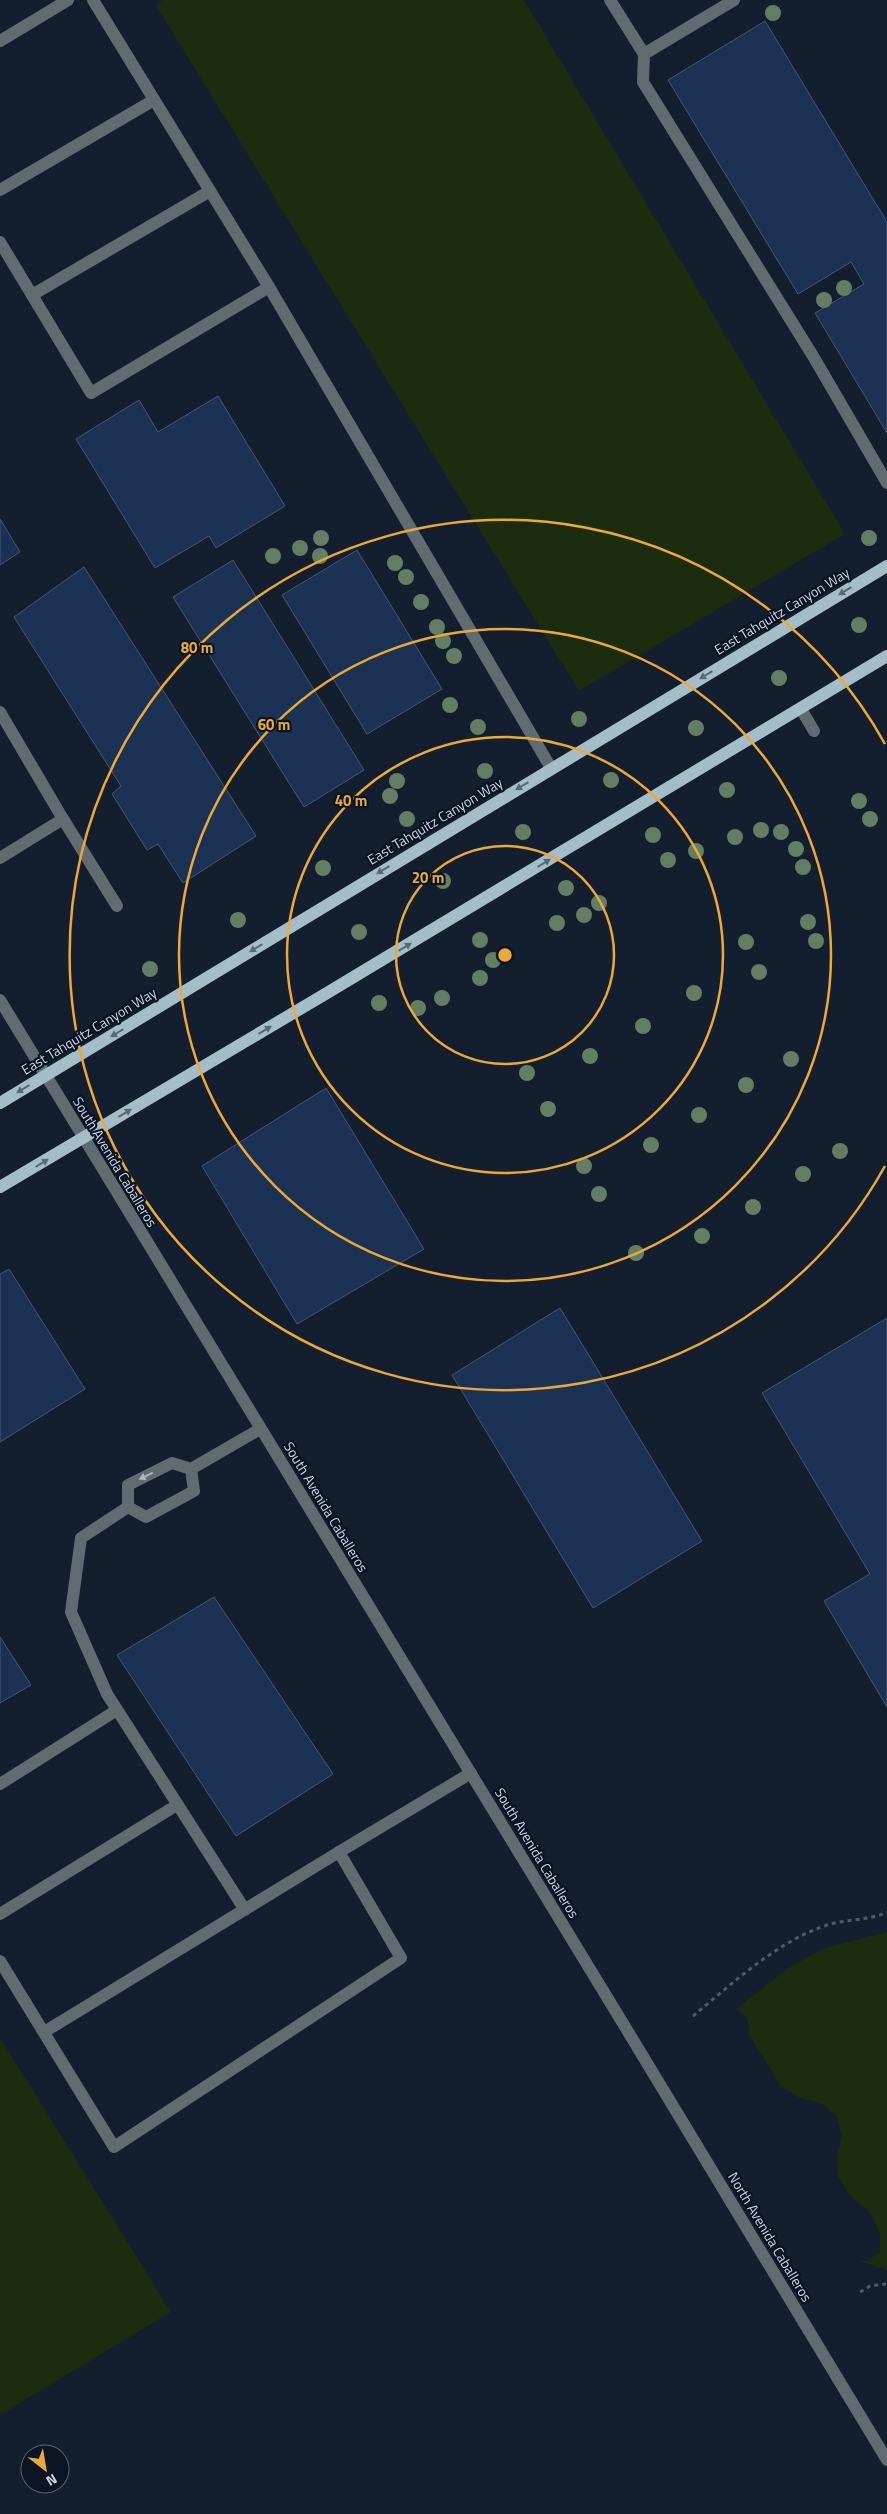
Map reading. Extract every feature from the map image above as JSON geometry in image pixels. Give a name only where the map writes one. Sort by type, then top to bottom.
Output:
[{"type":"main road","name":"East Tahquitz Canyon Way","points":[[0,1103],[887,566]]},
{"type":"main road","points":[[0,1187],[887,656]]},
{"type":"street","points":[[0,41],[68,0]]},
{"type":"street","points":[[93,0],[269,287],[552,768]]},
{"type":"street","points":[[610,0],[644,54],[643,82],[813,356],[887,483]]},
{"type":"street","points":[[644,54],[734,0]]},
{"type":"street","points":[[0,190],[154,100]]},
{"type":"street","points":[[32,295],[210,191]]},
{"type":"street","points":[[0,242],[91,394],[269,287]]},
{"type":"street","points":[[801,709],[814,731]]},
{"type":"street","points":[[0,712],[117,906]]},
{"type":"street","points":[[0,858],[63,819]]},
{"type":"street","name":"South Avenida Caballeros","points":[[0,1000],[627,2030]]},
{"type":"street","points":[[128,1508],[128,1485],[172,1463],[191,1469],[260,1429]]},
{"type":"street","points":[[128,1508],[146,1517],[194,1491],[191,1469]]},
{"type":"street","points":[[128,1508],[81,1538],[71,1612],[107,1694],[245,1910]]},
{"type":"street","points":[[0,1784],[117,1710]]},
{"type":"street","points":[[44,2032],[471,1773]]},
{"type":"street","points":[[0,1914],[177,1804]]},
{"type":"street","points":[[0,1961],[114,2147],[401,1958],[339,1852]]},
{"type":"street","name":"North Avenida Caballeros","points":[[627,2030],[887,2460]]},
{"type":"path","points":[[693,2016],[769,1955],[808,1933],[828,1925],[858,1921],[887,1912]]},
{"type":"path","points":[[860,2292],[870,2286],[887,2284]]},
{"type":"green space","points":[[162,0],[524,0],[845,534],[579,691],[156,6]]},
{"type":"green space","points":[[887,1932],[887,2270],[859,2261],[867,2261],[880,2252],[880,2234],[869,2211],[849,2195],[838,2176],[837,2157],[842,2137],[837,2116],[821,2103],[800,2098],[780,2085],[750,2036],[747,2018],[736,2009],[787,1969],[822,1949]]},
{"type":"green space","points":[[0,2038],[171,2312],[0,2415]]},
{"type":"building","points":[[765,21],[887,222],[887,433],[815,313],[864,284],[851,262],[798,294],[668,80]]},
{"type":"building","points":[[218,396],[285,506],[216,548],[209,536],[155,568],[76,439],[139,400],[158,432]]},
{"type":"building","points":[[0,519],[20,552],[0,565]]},
{"type":"building","points":[[357,550],[442,689],[367,734],[282,595]]},
{"type":"building","points":[[233,560],[364,770],[304,807],[173,597]]},
{"type":"building","points":[[84,567],[256,836],[183,883],[158,844],[147,850],[112,794],[121,786],[14,617]]},
{"type":"building","points":[[326,1088],[424,1249],[297,1324],[202,1166]]},
{"type":"building","points":[[9,1269],[85,1389],[0,1442],[0,1274]]},
{"type":"building","points":[[560,1308],[702,1541],[593,1608],[452,1375]]},
{"type":"building","points":[[887,1318],[887,1707],[824,1601],[870,1574],[762,1393]]},
{"type":"building","points":[[214,1597],[333,1774],[236,1836],[117,1655]]},
{"type":"building","points":[[0,1637],[31,1685],[0,1703]]}]
